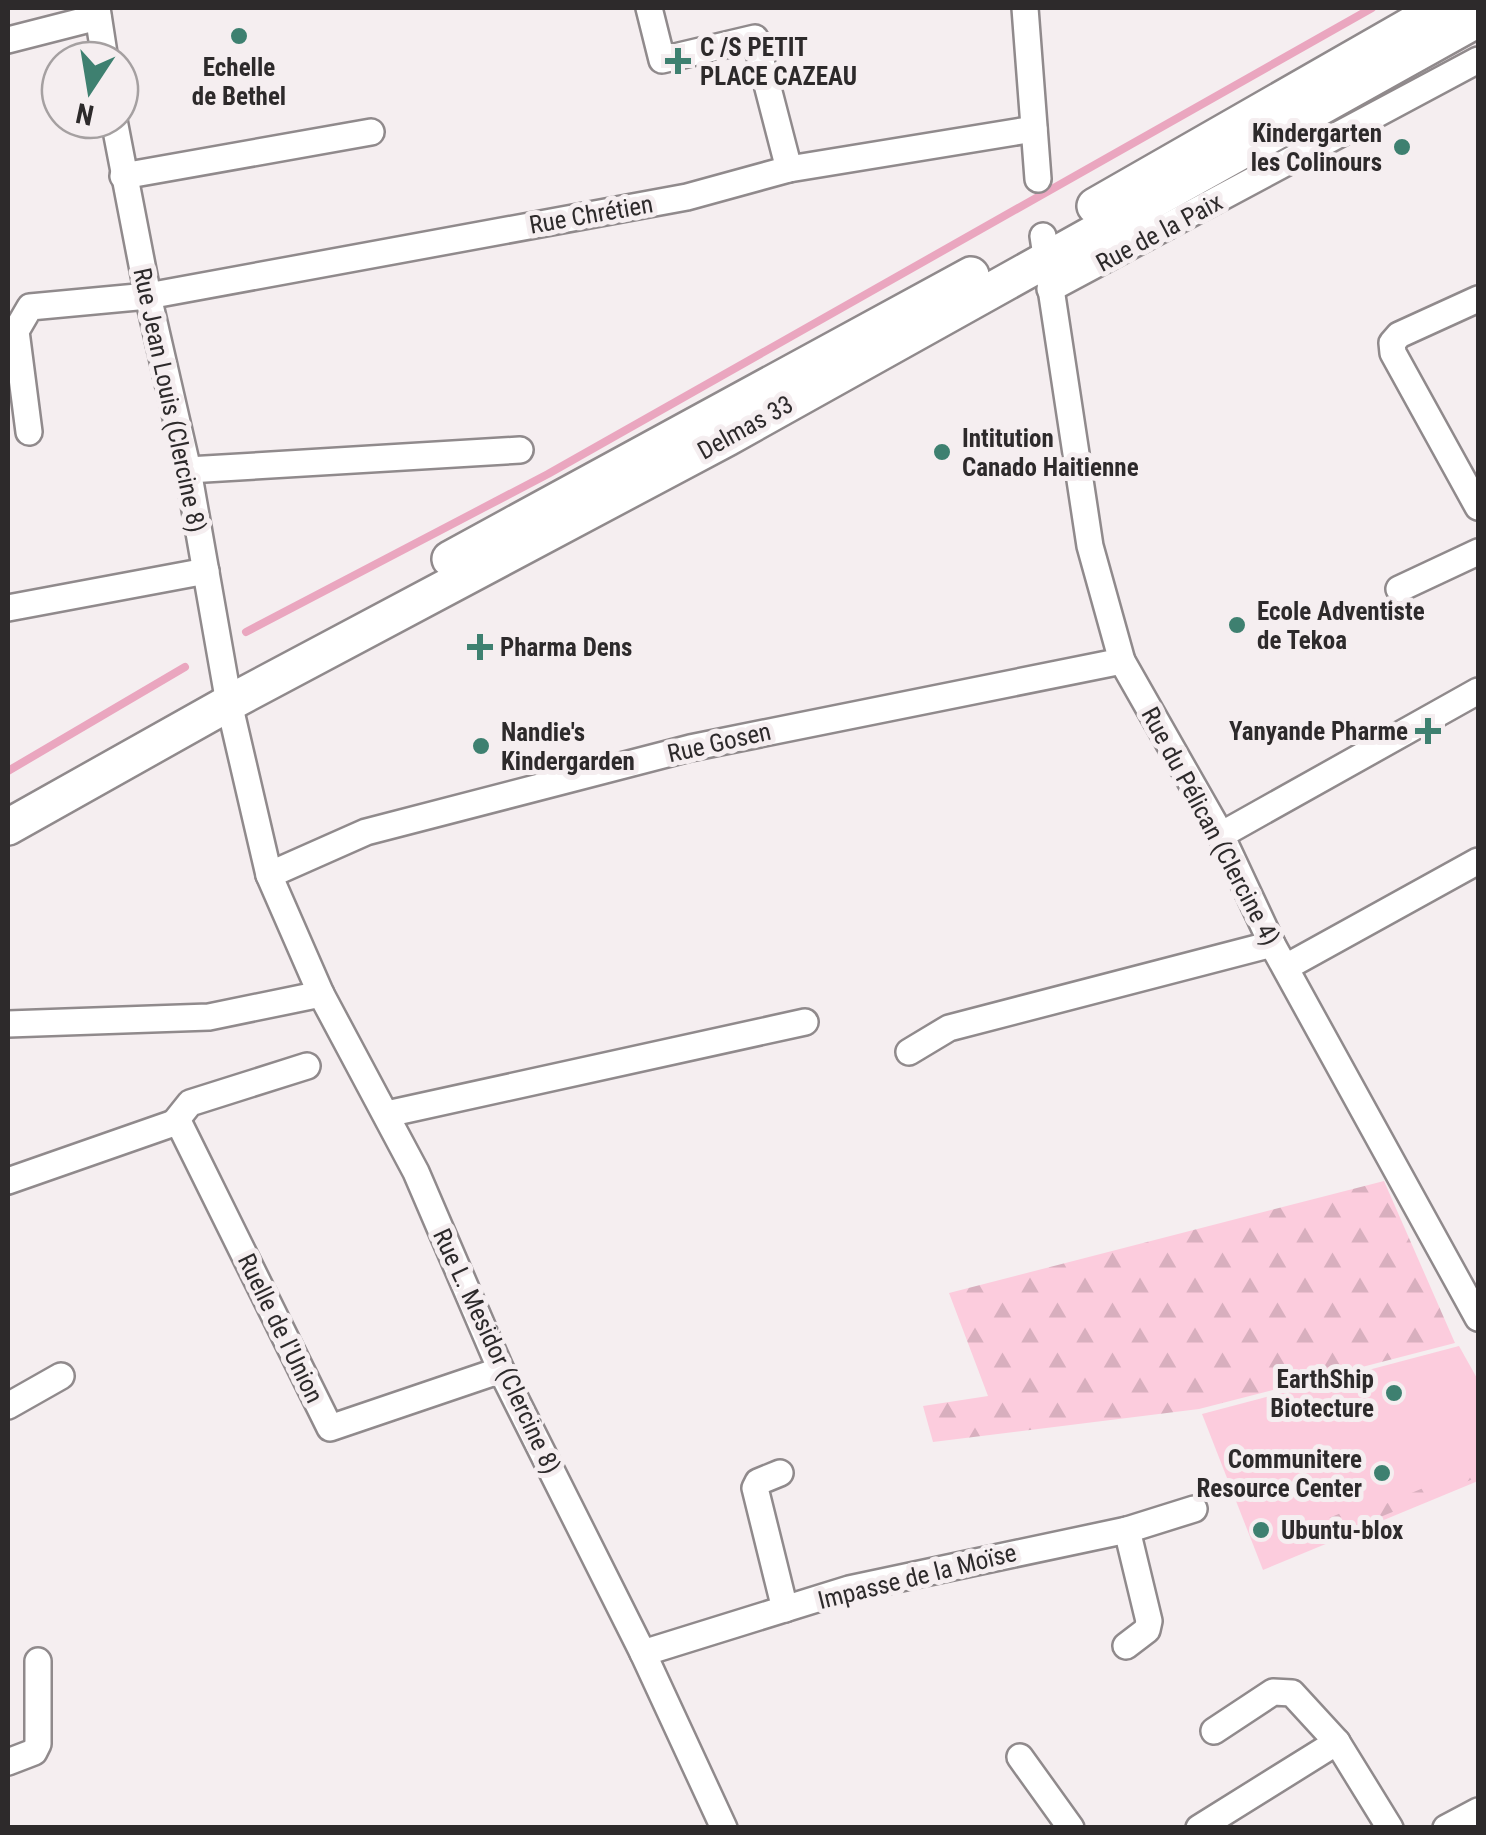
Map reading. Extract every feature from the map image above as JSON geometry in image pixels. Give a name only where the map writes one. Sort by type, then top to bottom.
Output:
[{"type":"main road","name":"Delmas 33","points":[[1046,262],[1440,8]]},
{"type":"main road","name":"Delmas 33","points":[[8,800],[727,438],[1478,18]]},
{"type":"main road","name":"Delmas 33","points":[[8,827],[227,692]]},
{"type":"street","points":[[649,8],[662,60],[755,38],[789,169]]},
{"type":"street","points":[[1026,8],[1038,179]]},
{"type":"street","points":[[8,40],[98,12],[102,40]]},
{"type":"street","name":"Rue de la Paix","points":[[1046,262],[1478,60]]},
{"type":"street","name":"Rue Chrétien","points":[[29,432],[16,330],[30,308],[148,296],[687,197],[789,169],[1034,129]]},
{"type":"street","points":[[123,176],[371,132]]},
{"type":"street","name":"Rue Jean Louis (Clercine 8)","points":[[117,140],[188,470],[227,692],[269,875]]},
{"type":"street","name":"Rue du Pélican (Clercine 4)","points":[[1046,262],[1090,546],[1122,661],[1221,835],[1272,944],[1288,966],[1478,1318]]},
{"type":"street","points":[[1478,299],[1399,335],[1392,343],[1393,352],[1478,507]]},
{"type":"street","points":[[188,470],[520,450]]},
{"type":"street","points":[[1398,589],[1478,552]]},
{"type":"street","points":[[8,608],[206,572]]},
{"type":"street","name":"Rue Gosen","points":[[269,875],[366,832],[690,748],[1122,661]]},
{"type":"street","points":[[1221,835],[1478,690]]},
{"type":"street","points":[[1288,966],[1478,861]]},
{"type":"street","name":"Rue L. Mesidor (Clercine 8)","points":[[269,875],[321,994],[387,1114],[502,1370],[643,1653],[724,1828]]},
{"type":"street","points":[[910,1052],[949,1028],[1272,944]]},
{"type":"street","points":[[8,1024],[208,1017],[321,994]]},
{"type":"street","points":[[387,1114],[805,1022]]},
{"type":"street","points":[[8,1182],[174,1123],[190,1104],[308,1066]]},
{"type":"street","name":"Ruelle de l'Union","points":[[174,1123],[181,1127],[330,1428],[502,1370]]},
{"type":"street","points":[[8,1406],[61,1376]]},
{"type":"street","points":[[780,1473],[758,1482],[755,1488],[785,1609]]},
{"type":"street","name":"Impasse de la Moïse","points":[[643,1653],[849,1589],[1127,1530],[1194,1508]]},
{"type":"street","points":[[1126,1646],[1147,1630],[1149,1622],[1127,1530]]},
{"type":"street","points":[[8,1762],[34,1752],[38,1744],[38,1661]]},
{"type":"street","points":[[1214,1731],[1273,1692],[1292,1692],[1337,1742],[1390,1828]]},
{"type":"street","points":[[1199,1828],[1337,1742]]},
{"type":"street","points":[[1020,1756],[1071,1828]]},
{"type":"street","points":[[1446,1828],[1478,1811]]},
{"type":"green space","points":[[1384,1181],[1455,1343],[1199,1409],[933,1442],[923,1406],[988,1396],[949,1293]]},
{"type":"green space","points":[[1459,1346],[1478,1380],[1478,1481],[1263,1570],[1202,1414]]},
{"type":"green space","points":[[1478,1452],[1478,1477],[1307,1547],[1307,1527],[1341,1513],[1350,1519],[1435,1483]]},
{"type":"waterway","points":[[246,632],[548,474],[1372,8]]},
{"type":"waterway","points":[[8,771],[185,667]]},
{"type":"place","name":"Echelle de Bethel","points":[[239,36]]},
{"type":"place","name":"C /S PETIT PLACE CAZEAU","points":[[678,61]]},
{"type":"place","name":"Kindergarten les Colinours","points":[[1402,147]]},
{"type":"place","name":"Intitution Canado Haitienne","points":[[942,452]]},
{"type":"place","name":"Ecole Adventiste de Tekoa","points":[[1237,625]]},
{"type":"place","name":"Pharma Dens","points":[[480,647]]},
{"type":"place","name":"Yanyande Pharme","points":[[1428,731]]},
{"type":"place","name":"Nandie's Kindergarden","points":[[481,746]]},
{"type":"place","name":"EarthShip Biotecture","points":[[1394,1393]]},
{"type":"place","name":"Communitere Resource Center","points":[[1382,1473]]},
{"type":"place","name":"Ubuntu-blox","points":[[1261,1530]]}]
